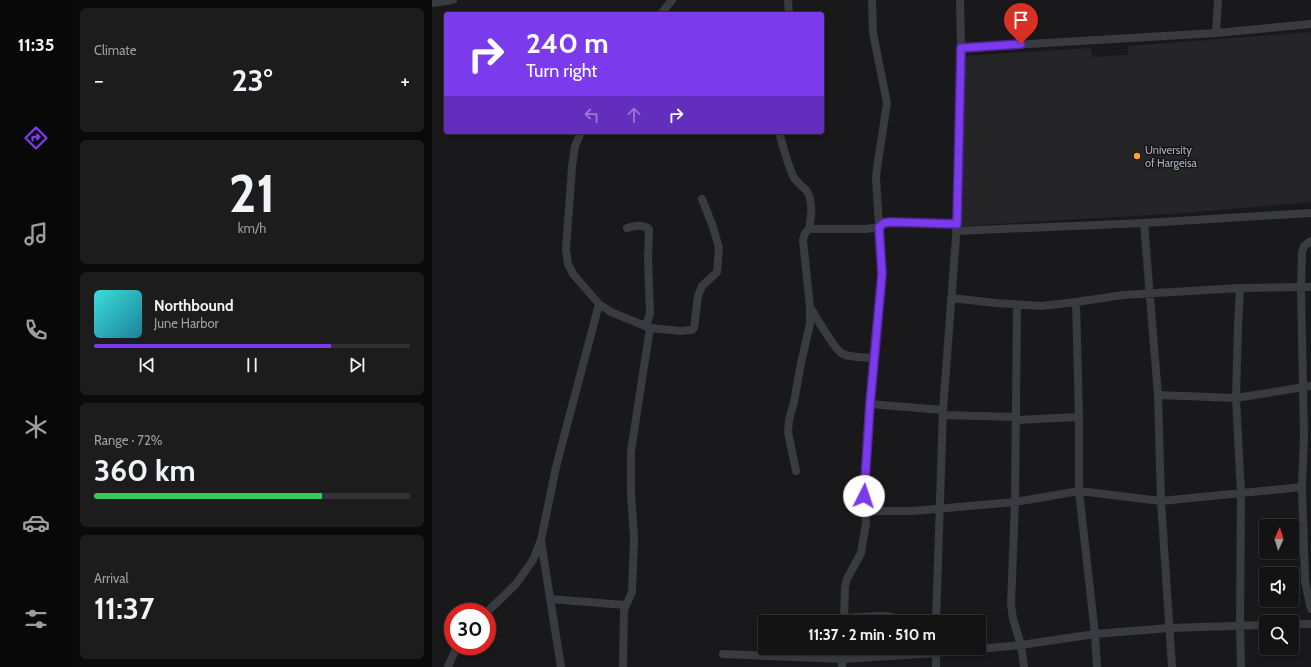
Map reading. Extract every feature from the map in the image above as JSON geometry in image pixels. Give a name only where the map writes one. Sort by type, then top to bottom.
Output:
[{"type":"street","points":[[432,3],[453,0]]},
{"type":"street","points":[[663,12],[672,0]]},
{"type":"street","points":[[788,0],[789,12]]},
{"type":"street","points":[[844,615],[845,586],[847,579],[861,553],[866,523],[864,496],[870,404],[882,274],[877,168],[886,103],[873,33],[872,0]]},
{"type":"street","points":[[936,615],[943,412],[957,227],[961,48],[960,0]]},
{"type":"street","points":[[1216,33],[1218,0]]},
{"type":"street","points":[[961,48],[1216,33],[1311,24]]},
{"type":"street","points":[[580,134],[575,146],[572,167],[566,249],[568,264],[573,274],[599,304],[611,312],[648,327],[681,331],[692,330],[695,324],[698,296],[702,286],[717,272],[719,248],[713,227],[702,199]]},
{"type":"street","points":[[780,134],[794,179],[806,191],[811,200],[809,229],[805,233],[802,240],[810,307],[810,324],[789,420],[789,438],[796,471]]},
{"type":"street","points":[[809,229],[866,229],[879,227],[884,223],[891,222],[957,227],[1144,223],[1311,213]]},
{"type":"street","points":[[1144,223],[1158,395],[1161,501],[1172,667]]},
{"type":"street","points":[[623,667],[624,613],[632,592],[634,538],[631,451],[650,313],[648,266],[649,229],[645,226],[627,228]]},
{"type":"street","points":[[1311,241],[1304,246],[1302,252],[1301,288],[1307,387],[1307,466],[1302,487],[1305,582],[1311,609]]},
{"type":"street","points":[[951,298],[1040,306],[1123,295],[1240,288],[1311,287]]},
{"type":"street","points":[[1240,288],[1236,398],[1241,493],[1241,667]]},
{"type":"street","points":[[1076,302],[1079,417],[1078,491],[1095,634],[1097,667]]},
{"type":"street","points":[[496,603],[516,584],[533,560],[541,540],[556,467],[599,304]]},
{"type":"street","points":[[1017,305],[1015,502],[1011,604],[1013,619],[1021,645],[1024,667]]},
{"type":"street","points":[[810,307],[840,352],[851,356],[874,358]]},
{"type":"street","points":[[1158,395],[1236,398],[1307,387]]},
{"type":"street","points":[[870,404],[1016,419],[1079,417]]},
{"type":"street","points":[[865,511],[912,511],[1015,502],[1078,491],[1161,501],[1302,487]]},
{"type":"street","points":[[541,540],[561,667]]},
{"type":"street","points":[[550,599],[626,605]]},
{"type":"street","points":[[1299,624],[1311,624]]},
{"type":"street","points":[[986,647],[1021,645],[1095,634],[1169,628],[1259,625]]},
{"type":"street","points":[[723,654],[842,663],[905,655]]},
{"type":"street","points":[[448,667],[453,655]]},
{"type":"street","points":[[936,655],[936,667]]},
{"type":"shaded area","name":"University of Hargeisa","points":[[1311,32],[1311,202],[1184,213],[962,226],[964,56],[1091,48],[1092,57],[1128,55],[1128,46]]},
{"type":"place","name":"University of Hargeisa","points":[[1137,156]]},
{"type":"route","points":[[864,496],[870,404],[882,274],[879,227],[884,223],[891,222],[957,224],[961,48],[1021,44]]}]
